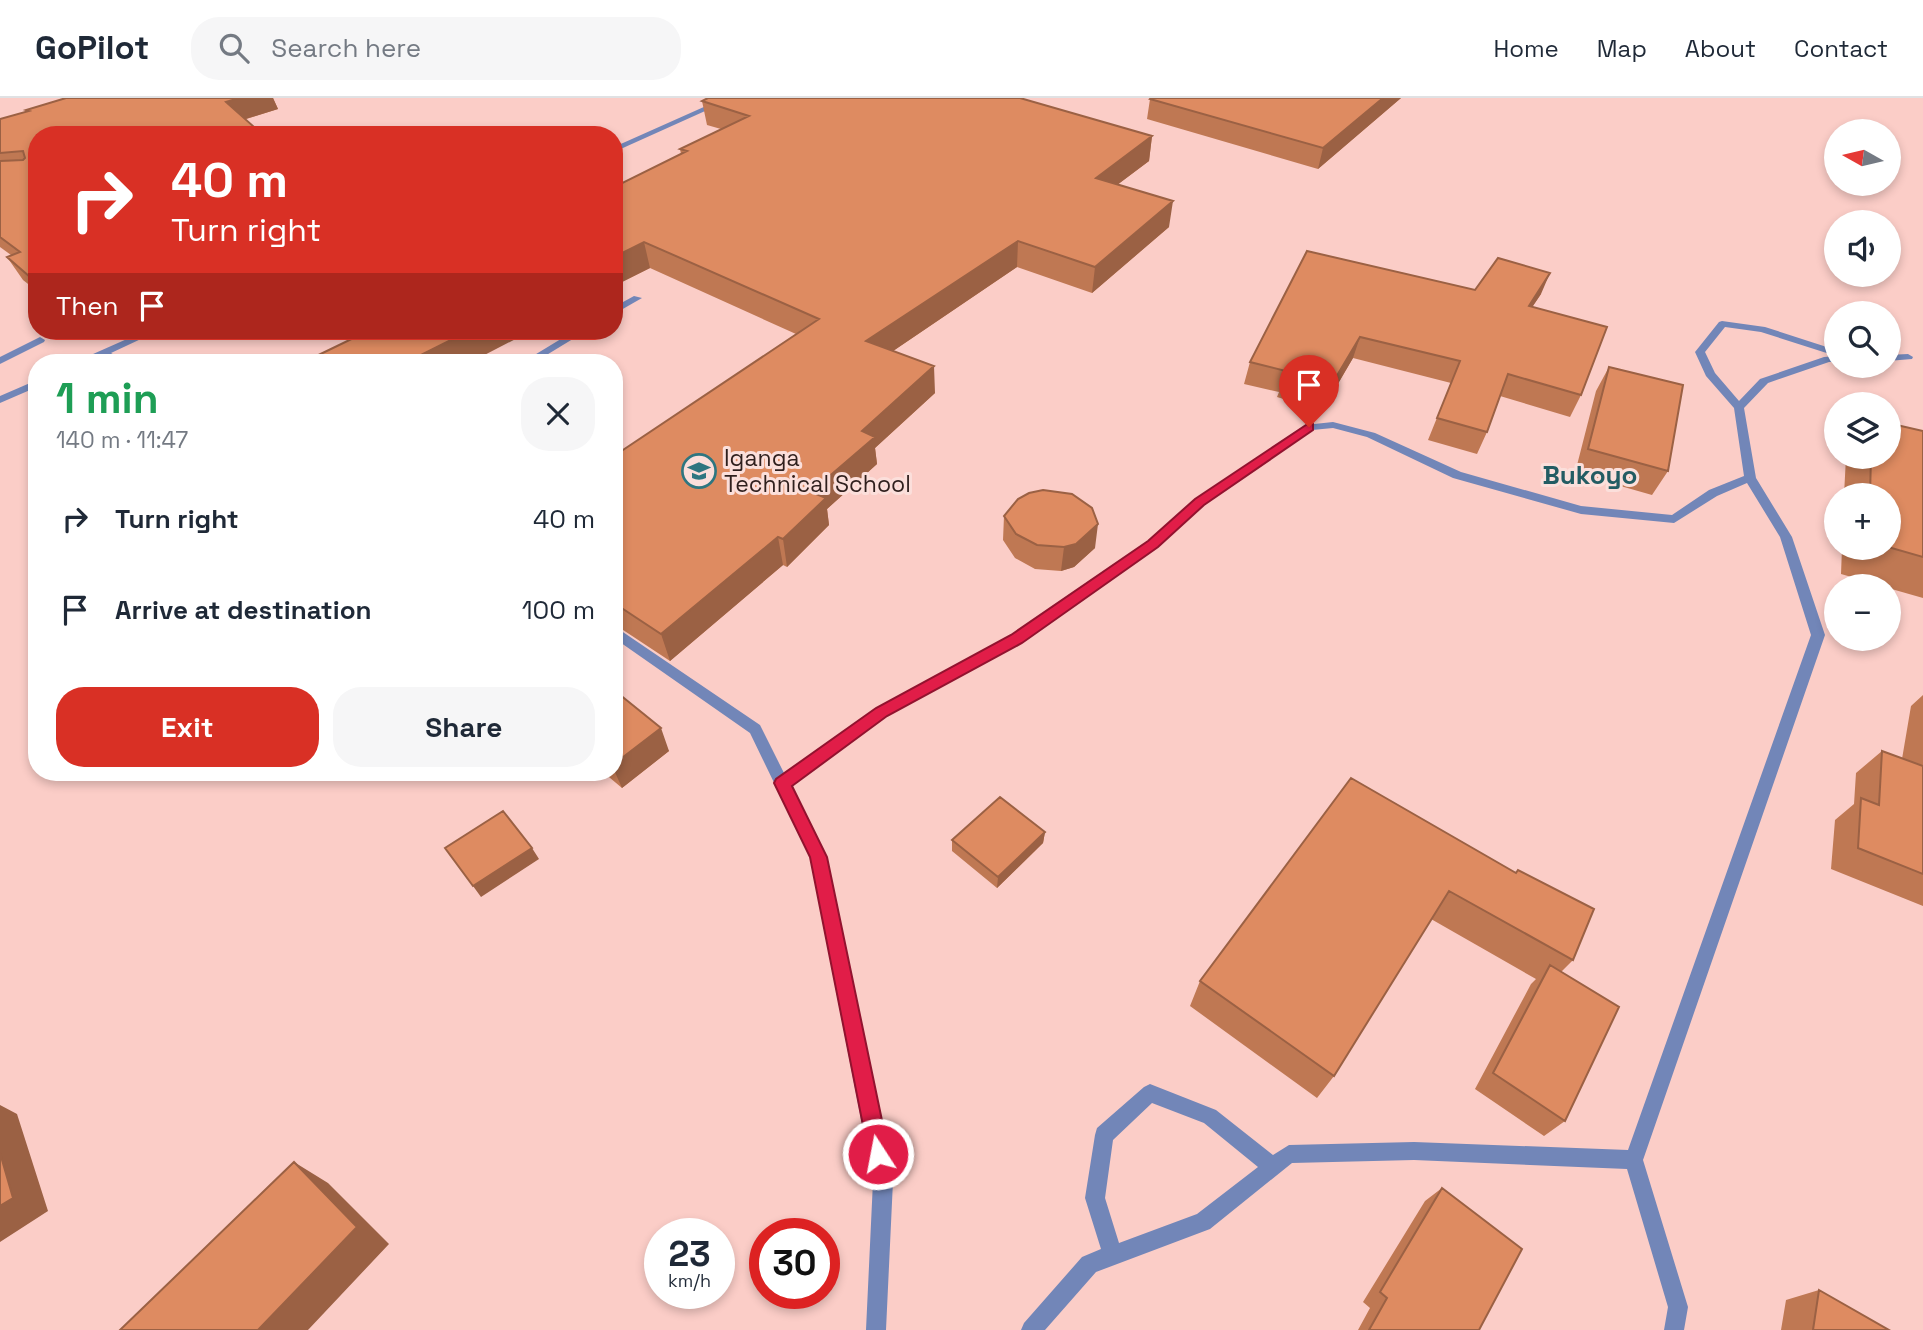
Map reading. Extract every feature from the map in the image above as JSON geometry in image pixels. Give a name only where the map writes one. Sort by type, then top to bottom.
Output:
[{"type":"street","points":[[623,146],[730,98]]},
{"type":"street","points":[[623,306],[637,298]]},
{"type":"street","points":[[1674,1330],[1678,1307],[1634,1160],[1818,635],[1786,537],[1751,478],[1739,407],[1710,374],[1700,352],[1721,324],[1762,329],[1824,349]]},
{"type":"street","points":[[0,361],[40,340]]},
{"type":"street","points":[[98,354],[131,340]]},
{"type":"street","points":[[542,354],[566,340]]},
{"type":"street","points":[[102,352],[106,354]]},
{"type":"street","points":[[1901,357],[1908,357]]},
{"type":"street","points":[[1739,407],[1764,381],[1824,363]]},
{"type":"street","points":[[1,399],[28,387]]},
{"type":"street","points":[[782,783],[882,712],[1016,639],[1153,544],[1199,502],[1309,427],[1333,425],[1371,435],[1457,475],[1581,510],[1674,519],[1713,493],[1751,478]]},
{"type":"street","points":[[623,637],[755,729],[818,857],[883,1181],[876,1330]]},
{"type":"street","points":[[1113,1255],[1095,1198],[1104,1135],[1150,1093],[1210,1116],[1273,1167]]},
{"type":"street","points":[[1031,1330],[1089,1264],[1203,1222],[1289,1154],[1415,1151],[1634,1160]]},
{"type":"building","points":[[66,98],[239,98],[226,102],[253,126],[28,126],[28,275],[7,257],[20,252],[0,237],[0,161],[25,158],[23,151],[0,153],[0,119],[29,111],[26,110]]},
{"type":"building","points":[[708,98],[1020,98],[1152,136],[1096,178],[1173,201],[1095,267],[1018,241],[866,341],[934,366],[862,431],[875,437],[811,492],[826,498],[783,539],[778,537],[661,634],[623,609],[623,450],[819,319],[644,242],[623,252],[623,183],[687,151],[680,149],[749,116],[702,101]]},
{"type":"building","points":[[1151,98],[1383,98],[1323,148]]},
{"type":"building","points":[[1307,251],[1475,290],[1498,258],[1550,273],[1529,306],[1607,327],[1581,395],[1508,374],[1487,432],[1437,418],[1460,361],[1360,337],[1329,389],[1283,375],[1286,371],[1250,362]]},
{"type":"building","points":[[349,340],[451,340],[423,354],[321,354]]},
{"type":"building","points":[[1609,367],[1683,385],[1668,471],[1588,449]]},
{"type":"building","points":[[1901,426],[1923,431],[1923,557],[1901,551],[1901,483],[1870,483],[1871,469],[1901,469]]},
{"type":"building","points":[[1043,490],[1072,494],[1092,508],[1098,524],[1076,544],[1064,547],[1037,545],[1016,534],[1004,516],[1018,499]]},
{"type":"building","points":[[623,697],[661,728],[623,757]]},
{"type":"building","points":[[1882,751],[1923,766],[1923,874],[1858,848],[1861,798],[1879,805]]},
{"type":"building","points":[[1351,778],[1516,873],[1518,870],[1594,909],[1573,960],[1449,891],[1334,1076],[1200,981]]},
{"type":"building","points":[[1000,797],[1045,832],[998,877],[952,840]]},
{"type":"building","points":[[503,811],[532,848],[473,886],[445,848]]},
{"type":"building","points":[[1550,965],[1619,1007],[1565,1121],[1493,1073]]},
{"type":"building","points":[[0,1153],[13,1198],[0,1206]]},
{"type":"building","points":[[294,1162],[357,1227],[258,1330],[120,1330]]},
{"type":"building","points":[[1442,1188],[1522,1249],[1479,1330],[1369,1330],[1387,1298],[1380,1292]]},
{"type":"building","points":[[1819,1290],[1889,1330],[1813,1330]]},
{"type":"place","name":"Iganga Technical School","points":[[699,471]]},
{"type":"district","name":"Bukoyo","points":[[1590,475]]},
{"type":"route","points":[[878,1154],[818,857],[782,783],[882,712],[1016,639],[1153,544],[1199,502],[1309,427]]}]
